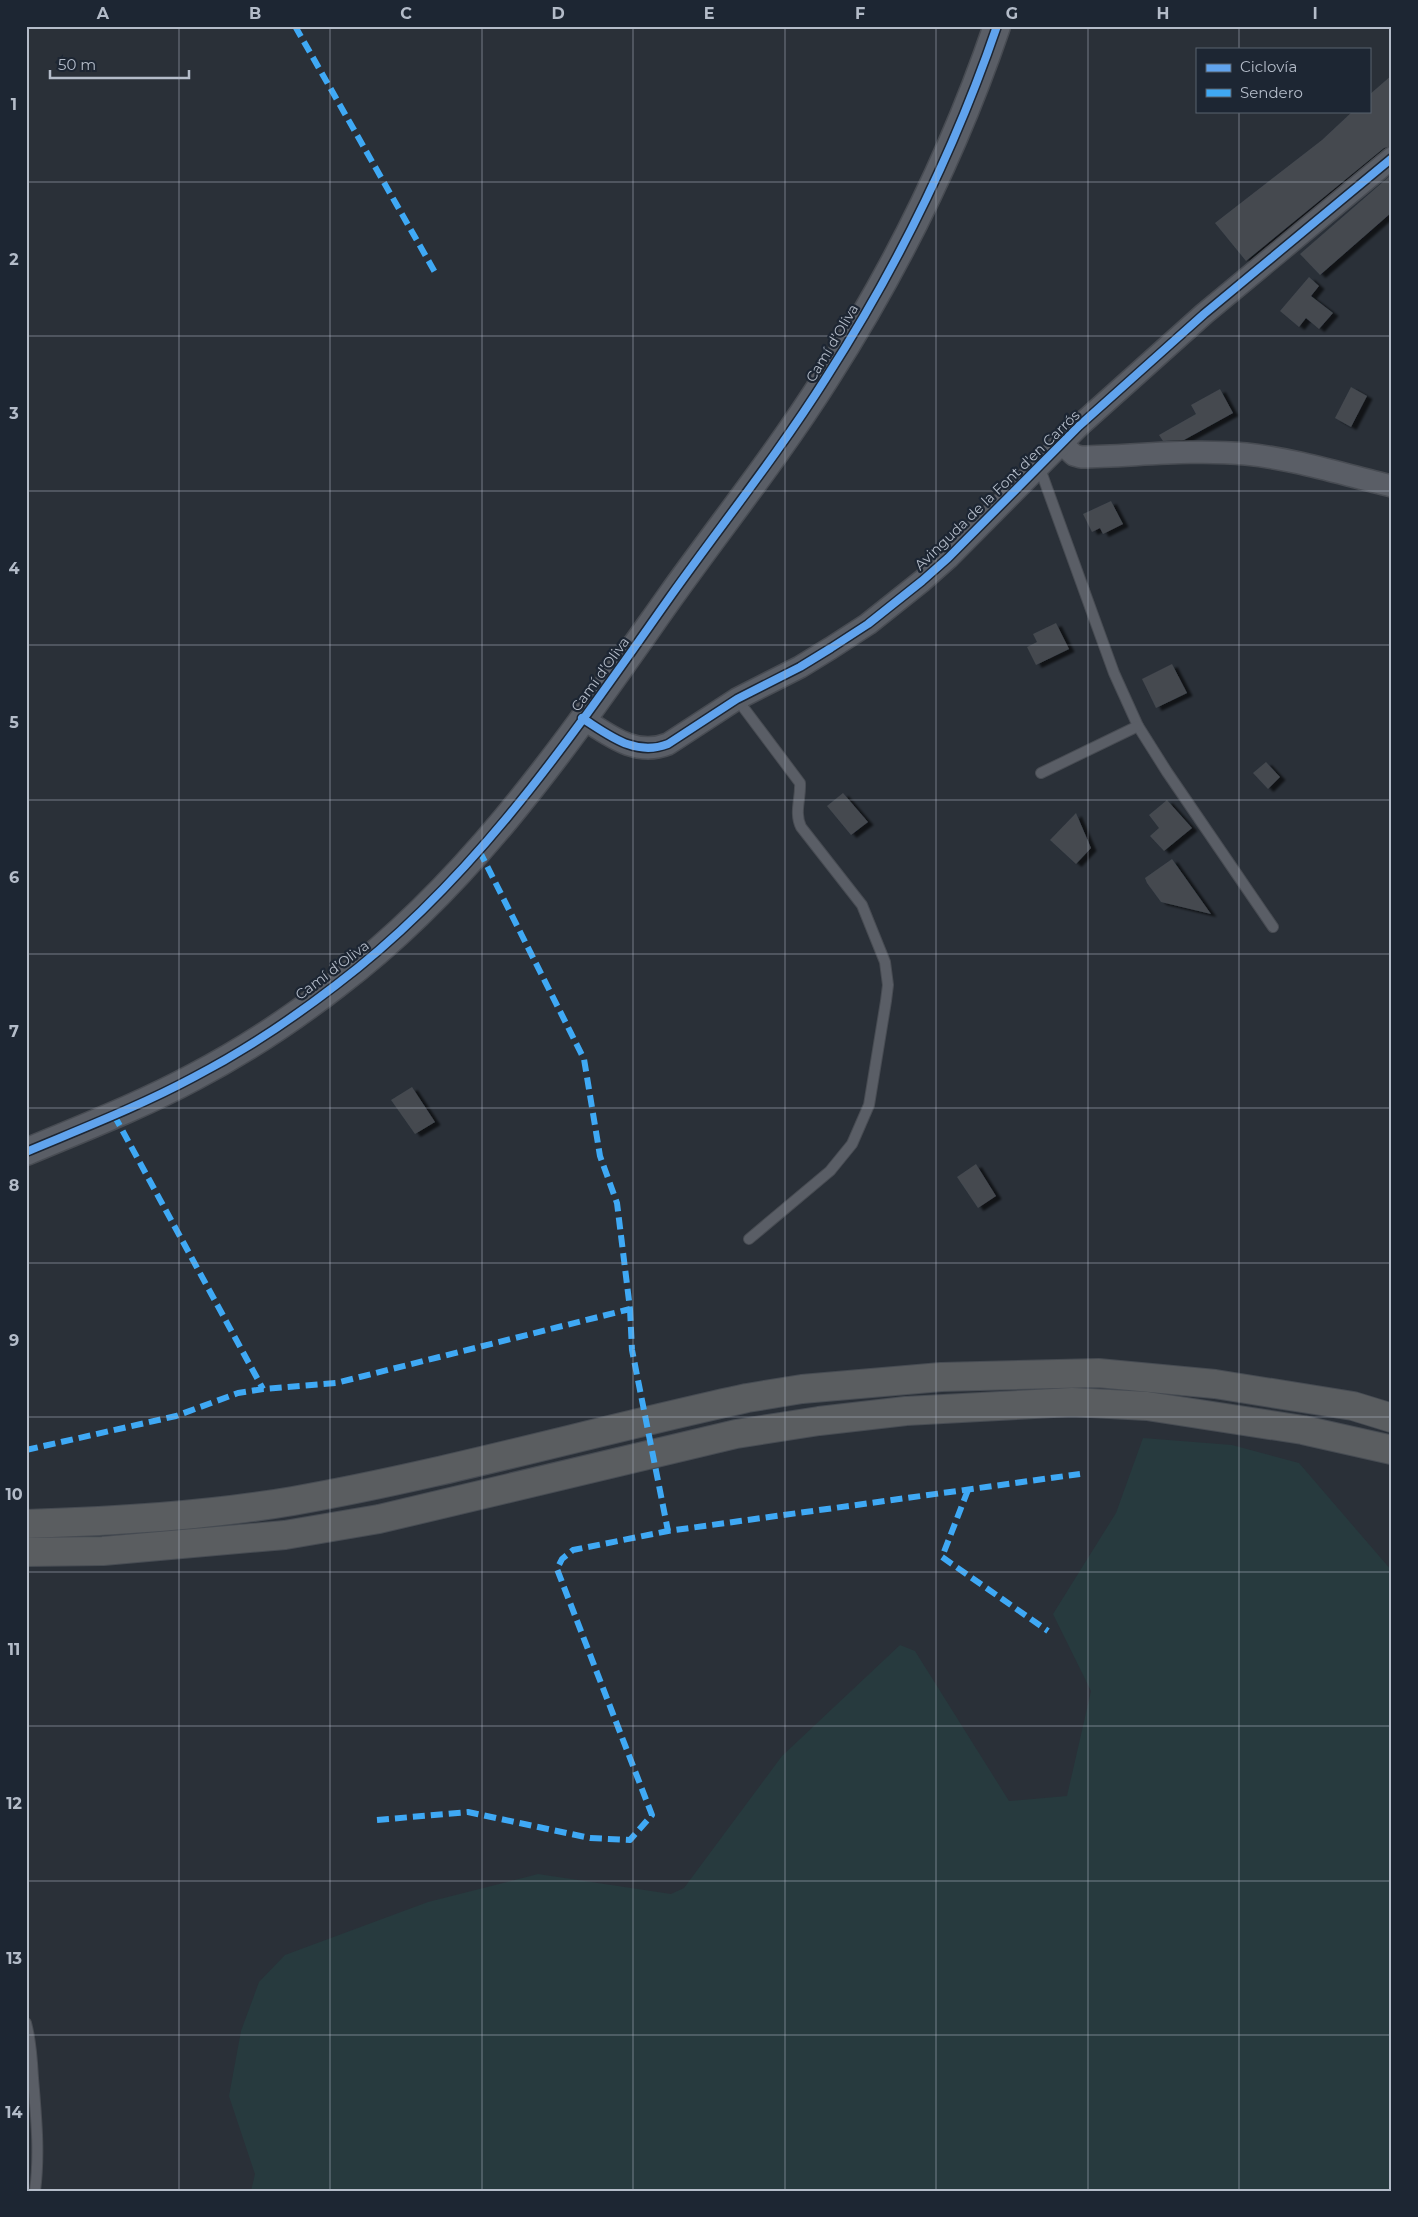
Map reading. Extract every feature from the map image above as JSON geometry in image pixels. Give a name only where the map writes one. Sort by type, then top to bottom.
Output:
[{"type":"highway","points":[[26,1524],[176,1516],[291,1501],[395,1481],[747,1398],[802,1389],[941,1377],[1098,1373],[1215,1384],[1353,1406],[1392,1418]]},
{"type":"highway","points":[[26,1552],[102,1551],[285,1535],[379,1519],[736,1434],[819,1421],[916,1411],[1072,1402],[1147,1406],[1303,1430],[1392,1450]]},
{"type":"street","name":"Camí d’Oliva","points":[[26,1152],[114,1115],[197,1076],[278,1026],[336,985],[388,943],[451,883],[480,852],[549,768],[582,718],[791,431],[826,378],[860,323],[910,230],[950,148],[997,26]]},
{"type":"street","name":"Avinguda de la Font d'en Carrós","points":[[582,718],[614,739],[635,748],[656,749],[668,744],[737,699],[800,667],[868,624],[948,558],[1062,444],[1204,314],[1392,158]]},
{"type":"street","points":[[1062,444],[1074,455],[1081,456],[1214,452],[1247,454],[1392,486]]},
{"type":"lane","points":[[1039,466],[1114,673],[1138,726],[1167,772],[1273,927]]},
{"type":"lane","points":[[737,699],[800,783],[801,794],[797,819],[801,828],[862,905],[885,962],[888,985],[877,1066],[869,1105],[852,1144],[830,1171],[749,1238]]},
{"type":"lane","points":[[1041,773],[1138,726]]},
{"type":"lane","points":[[26,2023],[30,2042],[37,2147],[38,2167],[35,2191]]},
{"type":"green space","points":[[1143,1438],[1232,1445],[1299,1463],[1392,1571],[1392,2191],[251,2191],[255,2174],[229,2096],[241,2031],[259,1982],[285,1955],[428,1902],[538,1874],[671,1894],[684,1888],[782,1756],[900,1645],[915,1651],[1009,1801],[1067,1796],[1091,1691],[1053,1614],[1116,1513]]},
{"type":"building","points":[[1392,75],[1392,146],[1384,148],[1246,261],[1215,223],[1322,140],[1352,112],[1370,112],[1370,94]]},
{"type":"building","points":[[1392,174],[1392,212],[1320,275],[1300,254]]},
{"type":"building","points":[[1309,277],[1319,286],[1311,296],[1333,313],[1319,329],[1306,318],[1299,327],[1280,311]]},
{"type":"building","points":[[1351,387],[1367,396],[1351,427],[1335,418]]},
{"type":"building","points":[[1220,389],[1233,413],[1184,440],[1163,441],[1159,435],[1196,414],[1191,405]]},
{"type":"building","points":[[1111,501],[1123,524],[1103,534],[1100,528],[1092,532],[1083,514]]},
{"type":"building","points":[[1056,623],[1069,649],[1036,665],[1027,647],[1037,642],[1033,634]]},
{"type":"building","points":[[1172,664],[1187,693],[1156,708],[1142,679]]},
{"type":"building","points":[[1266,762],[1280,777],[1268,789],[1253,773]]},
{"type":"building","points":[[843,793],[868,822],[851,835],[827,806]]},
{"type":"building","points":[[1167,800],[1192,828],[1164,851],[1150,836],[1159,828],[1149,815]]},
{"type":"building","points":[[1076,813],[1091,848],[1076,864],[1050,840]]},
{"type":"building","points":[[1172,859],[1211,914],[1161,902],[1147,883],[1145,878]]},
{"type":"building","points":[[412,1087],[435,1122],[415,1134],[391,1100]]},
{"type":"building","points":[[976,1164],[996,1196],[978,1208],[957,1177]]},
{"type":"marked path","points":[[295,26],[436,274]]},
{"type":"marked path","points":[[26,1450],[176,1416],[238,1393],[336,1383],[630,1309],[617,1203],[600,1156],[584,1059],[480,852]]},
{"type":"marked path","points":[[114,1115],[263,1389]]},
{"type":"marked path","points":[[630,1309],[632,1350],[668,1531]]},
{"type":"marked path","points":[[377,1820],[468,1812],[590,1838],[630,1840],[652,1815],[557,1569],[562,1559],[573,1550],[668,1531],[1080,1474]]},
{"type":"marked path","points":[[968,1490],[942,1557],[1048,1631]]},
{"type":"cycle path","points":[[26,1152],[174,1088],[267,1034],[319,998],[386,944],[433,900],[477,853],[518,804],[596,702],[808,406],[852,337],[900,251],[943,163],[997,26]]},
{"type":"cycle path","points":[[582,718],[612,737],[633,746],[644,748],[668,744],[737,699],[800,667],[868,624],[948,558],[1079,426],[1204,314],[1392,158]]}]
